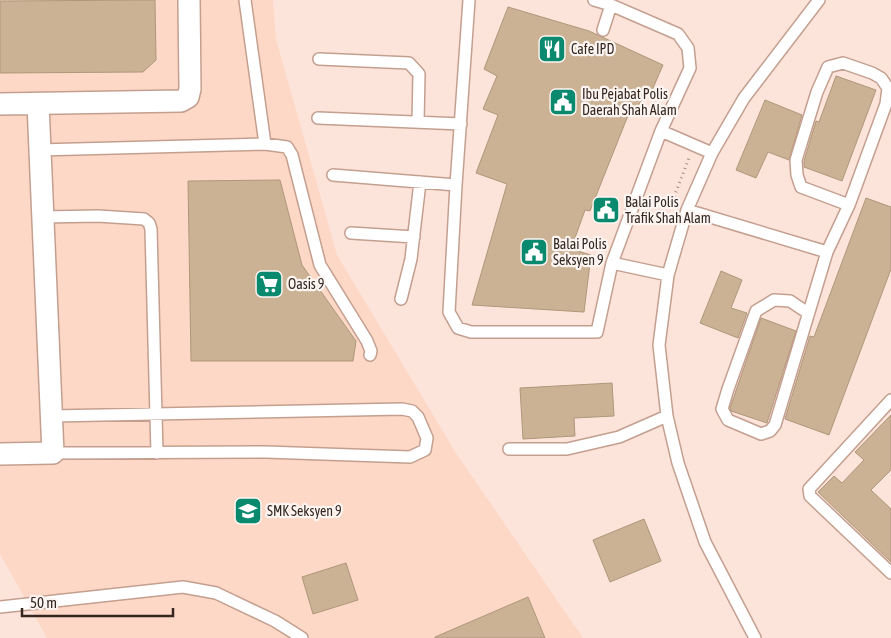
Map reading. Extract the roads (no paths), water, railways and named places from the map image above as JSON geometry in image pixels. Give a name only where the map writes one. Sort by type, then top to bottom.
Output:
[{"type":"street","points":[[0,104],[181,101],[188,97],[190,89],[189,0]]},
{"type":"street","points":[[0,454],[53,453],[38,104]]},
{"type":"lane","points":[[245,0],[265,144]]},
{"type":"lane","points":[[469,0],[449,312],[458,328],[471,332],[597,332],[612,263],[661,131],[690,68],[688,48],[678,34],[611,5],[594,0]]},
{"type":"lane","points":[[756,638],[705,542],[678,463],[667,416],[659,345],[668,276],[687,210],[712,153],[744,98],[819,0]]},
{"type":"lane","points":[[603,30],[611,5]]},
{"type":"lane","points":[[319,59],[409,63],[419,74],[418,122]]},
{"type":"lane","points":[[808,313],[790,301],[774,300],[756,311],[722,409],[728,420],[761,434],[770,431],[774,425],[827,252],[849,205],[886,104],[888,88],[882,78],[843,63],[828,67],[817,92],[796,160],[797,175],[801,187],[849,205]]},
{"type":"lane","points":[[318,118],[461,124]]},
{"type":"lane","points":[[661,131],[712,153]]},
{"type":"lane","points":[[39,150],[265,144],[287,147],[290,150],[320,265],[368,341],[371,351],[370,355]]},
{"type":"lane","points":[[332,175],[456,185]]},
{"type":"lane","points":[[400,299],[412,259],[420,182]]},
{"type":"lane","points":[[687,210],[827,252]]},
{"type":"lane","points":[[43,217],[98,216],[144,219],[149,223],[157,453]]},
{"type":"lane","points":[[351,233],[414,236]]},
{"type":"lane","points":[[612,263],[668,276]]},
{"type":"lane","points":[[891,400],[809,489],[810,496],[891,573]]},
{"type":"lane","points":[[52,416],[402,409],[412,411],[418,417],[427,438],[425,450],[410,457],[266,452],[53,453]]},
{"type":"lane","points":[[509,449],[567,449],[619,437],[667,416]]},
{"type":"lane","points":[[0,607],[183,587],[216,593],[275,621],[302,638]]},
{"type":"place","name":"Cafe IPD","points":[[552,49]]},
{"type":"place","name":"Ibu Pejabat Polis Daerah Shah Alam","points":[[563,102]]},
{"type":"place","name":"Balai Polis Trafik Shah Alam","points":[[606,210]]},
{"type":"place","name":"Balai Polis Seksyen 9","points":[[534,252]]},
{"type":"place","name":"Oasis 9","points":[[269,284]]},
{"type":"place","name":"SMK Seksyen 9","points":[[248,511]]}]
